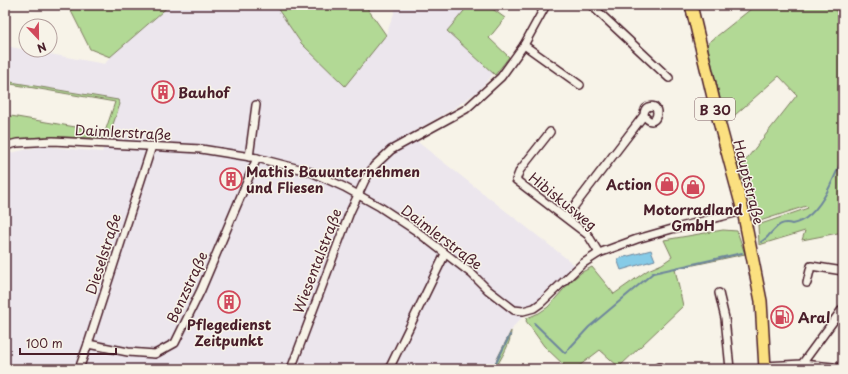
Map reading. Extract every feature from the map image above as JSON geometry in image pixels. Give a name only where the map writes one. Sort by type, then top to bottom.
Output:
[{"type":"main road","name":"Hauptstraße","points":[[692,5],[718,118],[743,212],[761,301],[765,367]]},
{"type":"street","name":"Wiesentalstraße","points":[[291,369],[350,212],[365,180],[374,166],[391,150],[466,109],[501,77],[524,45],[546,5]]},
{"type":"street","points":[[591,5],[669,78]]},
{"type":"street","points":[[524,45],[580,86]]},
{"type":"street","points":[[249,157],[256,105]]},
{"type":"street","points":[[566,217],[605,168],[644,115]]},
{"type":"street","name":"Hibiskusweg","points":[[550,132],[520,170],[516,180],[588,235],[599,253]]},
{"type":"street","name":"Daimlerstraße","points":[[5,146],[17,143],[53,141],[201,149],[257,158],[311,172],[380,207],[415,230],[472,274],[488,290],[514,310],[523,312],[534,308],[541,303],[582,264],[599,253],[637,239],[743,212]]},
{"type":"street","name":"Dieselstraße","points":[[79,369],[152,146]]},
{"type":"street","name":"Benzstraße","points":[[88,344],[128,352],[155,354],[175,343],[201,290],[257,158]]},
{"type":"street","points":[[389,369],[445,254]]},
{"type":"street","points":[[807,283],[810,266],[843,271]]},
{"type":"street","points":[[719,293],[725,318],[730,369]]},
{"type":"street","points":[[802,364],[843,308]]},
{"type":"street","points":[[765,367],[802,364],[843,368]]},
{"type":"shaded area","points":[[170,5],[275,5],[301,43],[386,35],[397,5],[469,5],[448,31],[493,73],[478,91],[453,109],[413,132],[419,143],[576,266],[514,326],[492,369],[5,369],[5,154],[43,146],[102,152],[120,104],[117,100],[5,81],[5,46],[18,48],[18,58],[58,58],[58,56],[105,64],[110,57]]},
{"type":"green space","points":[[68,5],[170,5],[110,57],[90,49]]},
{"type":"green space","points":[[275,5],[365,5],[386,35],[345,86],[301,43]]},
{"type":"green space","points":[[469,5],[487,5],[505,18],[489,38],[509,57],[495,75],[447,31]]},
{"type":"green space","points":[[756,5],[833,5],[843,25],[843,232],[802,240],[805,231],[759,245],[758,225],[808,208],[806,206],[757,222],[735,159],[740,156],[745,161],[797,95],[779,76],[726,123],[707,44]]},
{"type":"green space","points":[[5,81],[118,100],[120,104],[109,136],[104,138],[42,137],[5,142],[5,115],[105,132],[115,102],[5,83]]},
{"type":"green space","points":[[723,230],[737,231],[745,254],[675,269],[683,306],[619,367],[600,350],[575,369],[568,369],[544,346],[526,321],[527,318],[548,307],[570,282],[582,272],[592,267],[614,294],[648,270],[662,264],[672,257],[664,240]]},
{"type":"green space","points":[[511,331],[511,336],[505,351],[495,369],[492,369]]},
{"type":"water","points":[[651,250],[655,260],[621,270],[617,259]]},
{"type":"waterway","points":[[761,242],[779,225],[799,222],[813,212],[828,190],[843,158]]},
{"type":"waterway","points":[[534,323],[565,353],[589,327],[653,273],[742,253]]},
{"type":"waterway","points":[[493,369],[510,335]]},
{"type":"place","name":"Bauhof","points":[[163,92]]},
{"type":"place","name":"Mathis Bauunternehmen und Fliesen","points":[[231,179]]},
{"type":"place","name":"Action","points":[[667,184]]},
{"type":"place","name":"Motorradland GmbH","points":[[693,187]]},
{"type":"place","name":"Pflegedienst Zeitpunkt","points":[[229,302]]},
{"type":"place","name":"Aral","points":[[782,317]]}]
